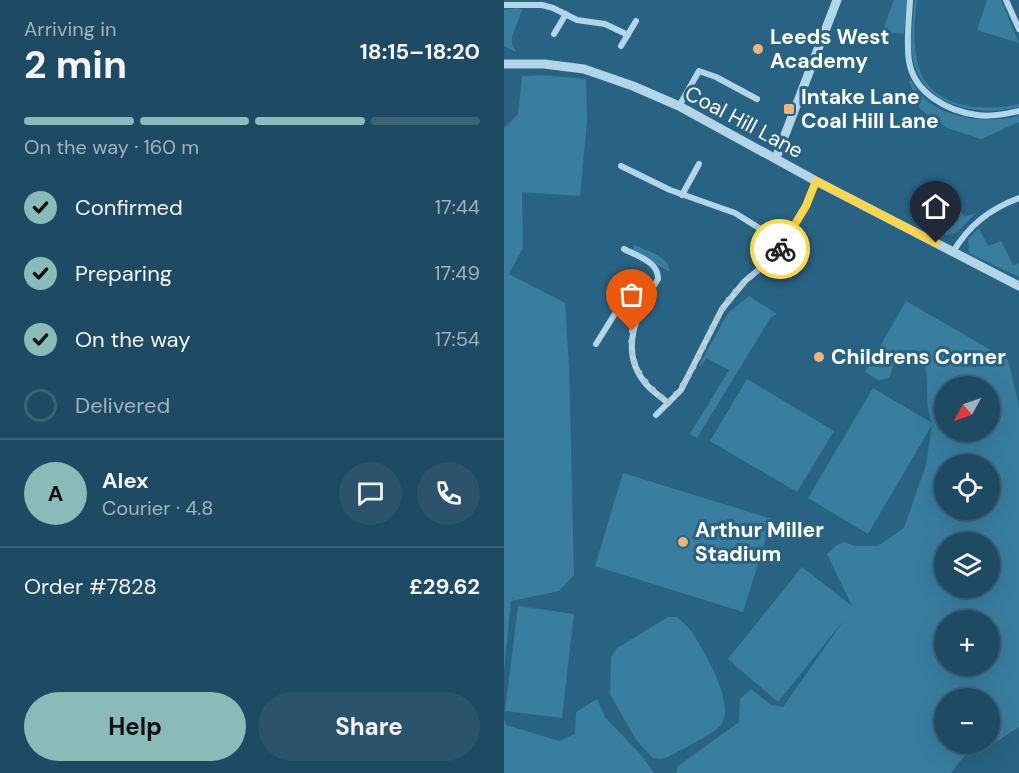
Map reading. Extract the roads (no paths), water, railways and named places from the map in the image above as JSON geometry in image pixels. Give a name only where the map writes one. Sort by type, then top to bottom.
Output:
[{"type":"street","points":[[776,158],[837,0]]},
{"type":"street","points":[[910,0],[909,62],[916,80],[931,98],[951,108],[977,115],[1001,115],[1019,111]]},
{"type":"street","points":[[1006,0],[1019,29]]},
{"type":"street","points":[[504,5],[542,5],[586,23],[605,24],[628,35]]},
{"type":"street","points":[[554,34],[566,14]]},
{"type":"street","points":[[621,46],[636,21]]},
{"type":"street","name":"Coal Hill Lane","points":[[504,64],[543,64],[584,69],[616,79],[679,106],[816,181],[1019,286]]},
{"type":"street","points":[[679,106],[699,70],[757,99]]},
{"type":"street","points":[[681,195],[699,164]]},
{"type":"street","points":[[621,166],[681,195],[735,213],[783,243]]},
{"type":"street","points":[[656,415],[681,390],[722,309],[745,281],[778,254],[806,206],[816,181]]},
{"type":"street","points":[[953,252],[963,234],[981,217],[1019,198]]},
{"type":"street","points":[[624,249],[653,265],[658,274],[658,279],[632,331],[631,343],[637,370],[647,385],[668,403]]},
{"type":"street","points":[[596,344],[621,304],[640,313]]},
{"type":"place","name":"Leeds West Academy","points":[[758,49]]},
{"type":"place","name":"Intake Lane Coal Hill Lane","points":[[789,109]]},
{"type":"place","name":"Childrens Corner","points":[[819,357]]},
{"type":"place","name":"Arthur Miller Stadium","points":[[683,542]]}]
